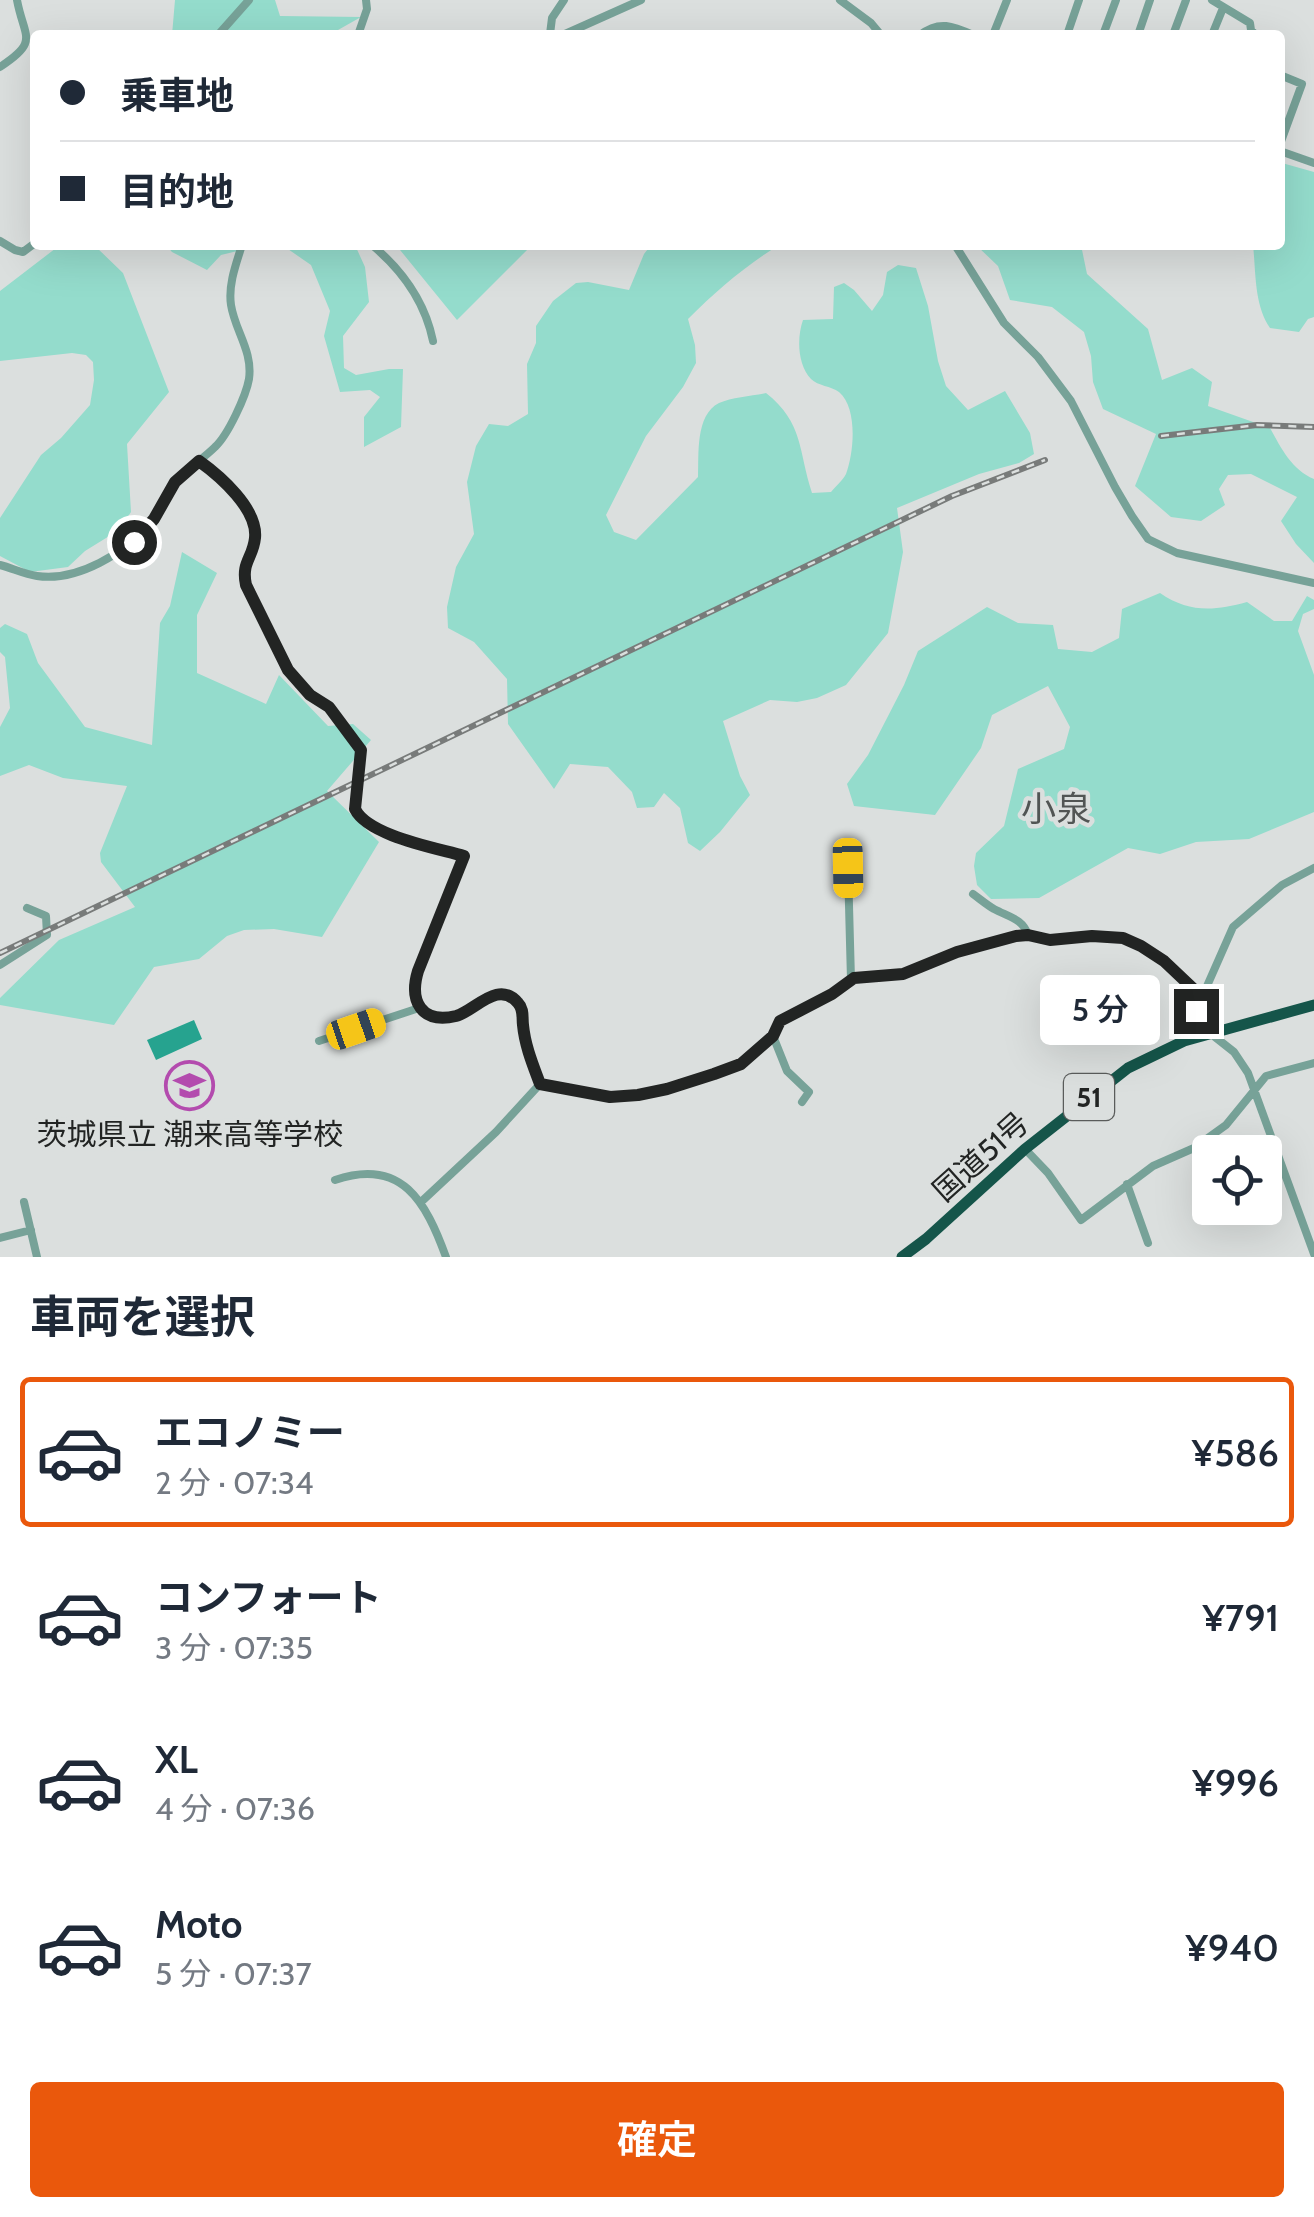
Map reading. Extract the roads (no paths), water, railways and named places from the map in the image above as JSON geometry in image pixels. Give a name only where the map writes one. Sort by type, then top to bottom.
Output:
[{"type":"highway","name":"国道51号","points":[[902,1257],[1025,1149],[1128,1068],[1184,1041],[1314,1006]]},
{"type":"street","points":[[0,67],[20,52],[26,41],[17,0]]},
{"type":"street","points":[[222,30],[249,0]]},
{"type":"street","points":[[360,30],[366,0]]},
{"type":"street","points":[[550,30],[552,18],[564,0]]},
{"type":"street","points":[[573,30],[641,0]]},
{"type":"street","points":[[840,0],[877,30]]},
{"type":"street","points":[[995,30],[1007,0]]},
{"type":"street","points":[[1069,30],[1079,0]]},
{"type":"street","points":[[1105,30],[1116,0]]},
{"type":"street","points":[[1140,30],[1150,0]]},
{"type":"street","points":[[1175,30],[1186,0]]},
{"type":"street","points":[[1212,0],[1250,24],[1251,30]]},
{"type":"street","points":[[1214,30],[1223,8]]},
{"type":"street","points":[[926,30],[930,26],[950,25],[962,30]]},
{"type":"street","points":[[1285,77],[1302,84],[1285,133]]},
{"type":"street","points":[[1285,149],[1314,163]]},
{"type":"street","points":[[0,241],[23,252],[30,247]]},
{"type":"street","points":[[0,564],[39,576],[63,576],[93,566],[134,542],[154,519],[175,482],[218,445],[248,383],[250,361],[231,307],[230,290],[240,250]]},
{"type":"street","points":[[377,250],[416,293],[433,341]]},
{"type":"street","points":[[958,250],[1004,322],[1038,357],[1071,402],[1115,487],[1148,539],[1177,552],[1314,583]]},
{"type":"street","points":[[199,461],[224,480],[250,515],[255,542],[244,570],[246,585],[288,670],[310,695],[329,707],[361,750],[357,816],[387,833],[464,856],[413,987],[419,1008],[430,1015],[454,1016],[483,998],[500,994],[515,999],[522,1009],[528,1049],[540,1084]]},
{"type":"street","points":[[848,868],[852,980]]},
{"type":"street","points":[[1184,1041],[1233,927],[1282,885],[1314,868]]},
{"type":"street","points":[[973,894],[1019,921],[1028,935]]},
{"type":"street","points":[[0,965],[47,935],[46,916],[27,908]]},
{"type":"street","points":[[540,1084],[610,1097],[667,1089],[741,1064],[773,1036],[780,1021],[852,980],[903,974],[957,952],[1028,935],[1050,940],[1123,938],[1164,961],[1202,997]]},
{"type":"street","points":[[319,1041],[419,1008]]},
{"type":"street","points":[[1210,1033],[1234,1052],[1248,1073],[1314,1254]]},
{"type":"street","points":[[773,1036],[788,1071],[809,1092],[802,1102]]},
{"type":"street","points":[[1025,1149],[1080,1220],[1154,1166],[1194,1148],[1226,1125],[1266,1076],[1314,1062]]},
{"type":"street","points":[[422,1202],[540,1084]]},
{"type":"street","points":[[335,1180],[368,1174],[404,1183],[422,1202],[446,1257]]},
{"type":"street","points":[[1128,1184],[1148,1243]]},
{"type":"street","points":[[24,1202],[38,1257]]},
{"type":"street","points":[[0,1238],[31,1230]]},
{"type":"railway","points":[[1161,436],[1257,425],[1314,427]]},
{"type":"railway","points":[[0,953],[952,496],[1045,460]]},
{"type":"place","name":"茨城県立 潮来高等学校","points":[[190,1086]]},
{"type":"district","name":"小泉","points":[[1056,809]]}]
